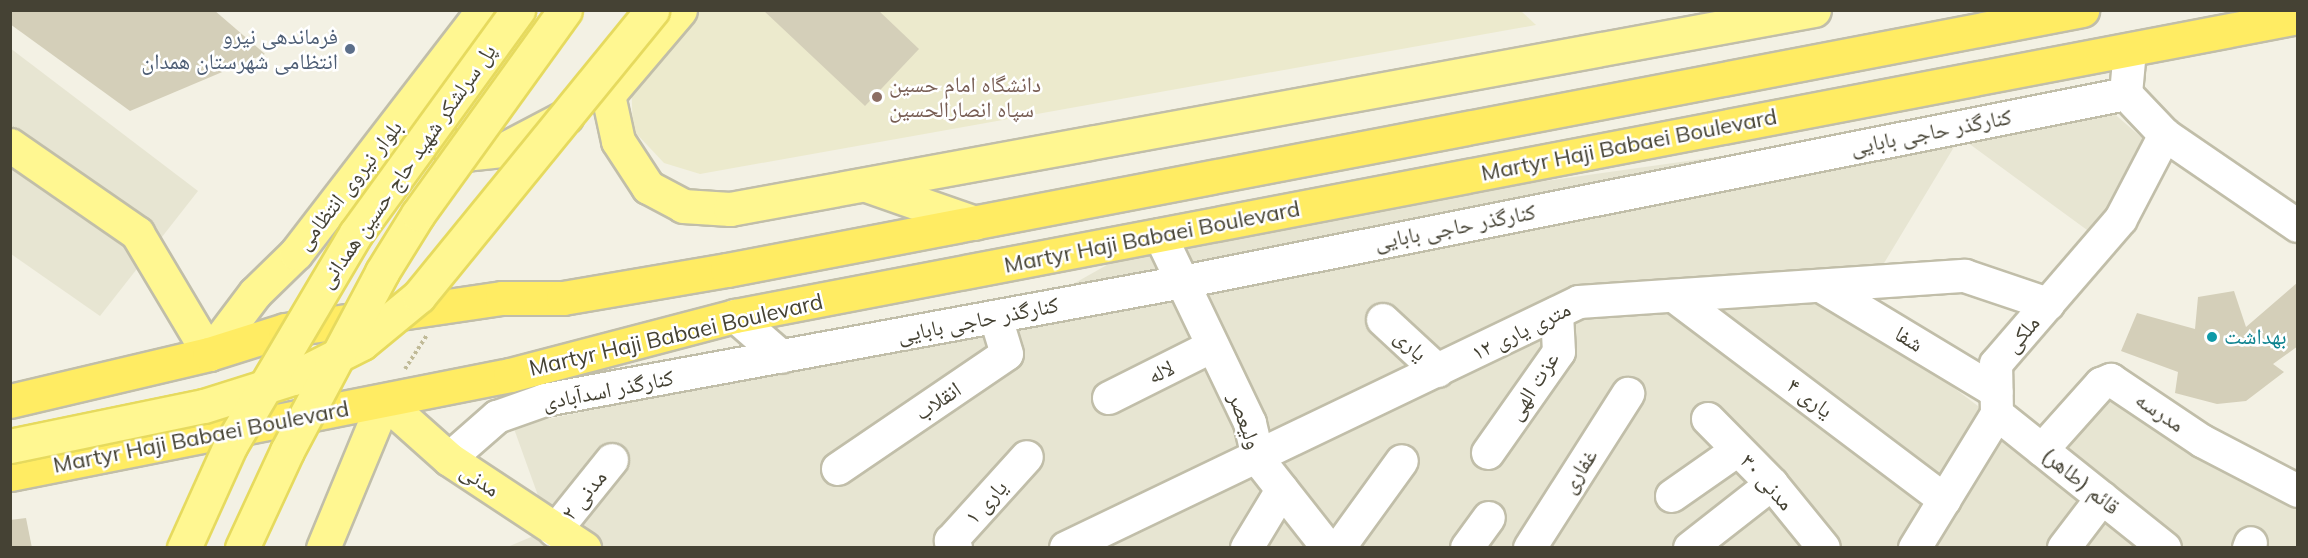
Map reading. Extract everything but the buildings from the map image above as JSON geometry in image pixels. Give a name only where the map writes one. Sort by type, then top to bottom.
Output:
[{"type":"highway","points":[[10,401],[209,354],[285,330],[502,298],[563,298],[1047,209],[1979,20],[2082,10]]},
{"type":"highway","name":"Martyr Haji Babaei Boulevard","points":[[10,474],[510,375],[735,316],[2298,17]]},
{"type":"highway","points":[[1047,209],[1054,255]]},
{"type":"main road","name":"بلوار نیروی انتظامی","points":[[209,354],[255,293],[296,253],[483,10]]},
{"type":"main road","name":"پل سرلشکر شهید حاج حسین همدانی","points":[[184,548],[230,446],[356,233],[518,10]]},
{"type":"main road","name":"پل سرلشکر شهید حاج حسین همدانی","points":[[242,548],[287,451],[382,272],[418,214],[565,10]]},
{"type":"main road","points":[[10,446],[204,406],[293,378],[362,343],[419,296],[652,10]]},
{"type":"main road","points":[[416,98],[425,128],[451,150],[482,154],[502,150],[608,95],[680,10]]},
{"type":"main road","points":[[608,95],[618,141],[648,187],[683,206],[730,209],[868,186],[1814,10]]},
{"type":"main road","points":[[10,145],[137,233],[209,354]]},
{"type":"main road","points":[[868,186],[975,223]]},
{"type":"main road","points":[[323,548],[384,401]]},
{"type":"main road","name":"مدنی","points":[[384,401],[449,459],[555,531],[585,548]]},
{"type":"street","points":[[2130,50],[2126,94],[2165,135],[2298,226]]},
{"type":"street","name":"کنارگذر حاجی بابایی","points":[[782,357],[1183,282],[2126,94]]},
{"type":"street","name":"ملکی","points":[[1997,403],[1996,364],[2121,219],[2165,135]]},
{"type":"street","name":"ولیعصر","points":[[1160,235],[1250,423],[1258,459],[1328,548]]},
{"type":"street","name":"۱۲ متری یاری","points":[[1066,548],[1258,459],[1579,302],[1965,276],[2048,304]]},
{"type":"street","name":"شفا","points":[[1821,286],[1997,403]]},
{"type":"street","name":"یاری ۴","points":[[1674,296],[1945,500]]},
{"type":"street","name":"عزت الهی","points":[[1488,453],[1559,352],[1557,313]]},
{"type":"street","points":[[735,316],[782,357]]},
{"type":"street","name":"انقلاب","points":[[838,469],[1007,354],[996,317]]},
{"type":"street","name":"یاری","points":[[1383,320],[1438,371]]},
{"type":"street","name":"لاله","points":[[1109,398],[1213,346]]},
{"type":"street","name":"کنارگذر اسدآبادی","points":[[449,459],[496,417],[545,400],[782,357]]},
{"type":"street","name":"مدرسه","points":[[2042,450],[2101,384],[2111,380],[2202,441],[2298,490]]},
{"type":"street","name":"غفاری","points":[[1530,548],[1628,394]]},
{"type":"street","points":[[1915,548],[1945,500],[1997,403]]},
{"type":"street","name":"قائم (طاهر)","points":[[1997,403],[2042,450],[2164,548]]},
{"type":"street","name":"مدنی ۳۰","points":[[1708,419],[1772,484],[1824,548]]},
{"type":"street","points":[[1672,496],[1738,450]]},
{"type":"street","name":"یاری ۱","points":[[956,548],[951,541],[1027,457]]},
{"type":"street","name":"مدنی ۲","points":[[555,531],[612,460]]},
{"type":"street","points":[[1339,548],[1402,461]]},
{"type":"street","points":[[1690,548],[1772,484]]},
{"type":"street","points":[[1247,548],[1282,490]]},
{"type":"street","points":[[2064,548],[2102,498]]},
{"type":"street","points":[[1467,548],[1489,518]]},
{"type":"path","points":[[384,401],[446,305]]},
{"type":"shaded area","name":"دانشگاه امام حسین سپاه انصارالحسین","points":[[1520,10],[1536,25],[700,174],[664,163],[633,130],[631,80],[689,11]]},
{"type":"shaded area","points":[[10,48],[198,191],[100,316],[11,254]]},
{"type":"shaded area","points":[[2102,103],[2150,145],[2098,238],[1960,137],[1854,313],[2038,451],[2106,373],[2298,472],[2297,548],[505,548],[550,529],[513,426],[995,328],[1160,235]]},
{"type":"place","name":"فرماندهی نیرو انتظامی شهرستان همدان","points":[[350,49]]},
{"type":"place","name":"دانشگاه امام حسین سپاه انصارالحسین","points":[[877,97]]},
{"type":"place","name":"بهداشت","points":[[2212,337]]}]
